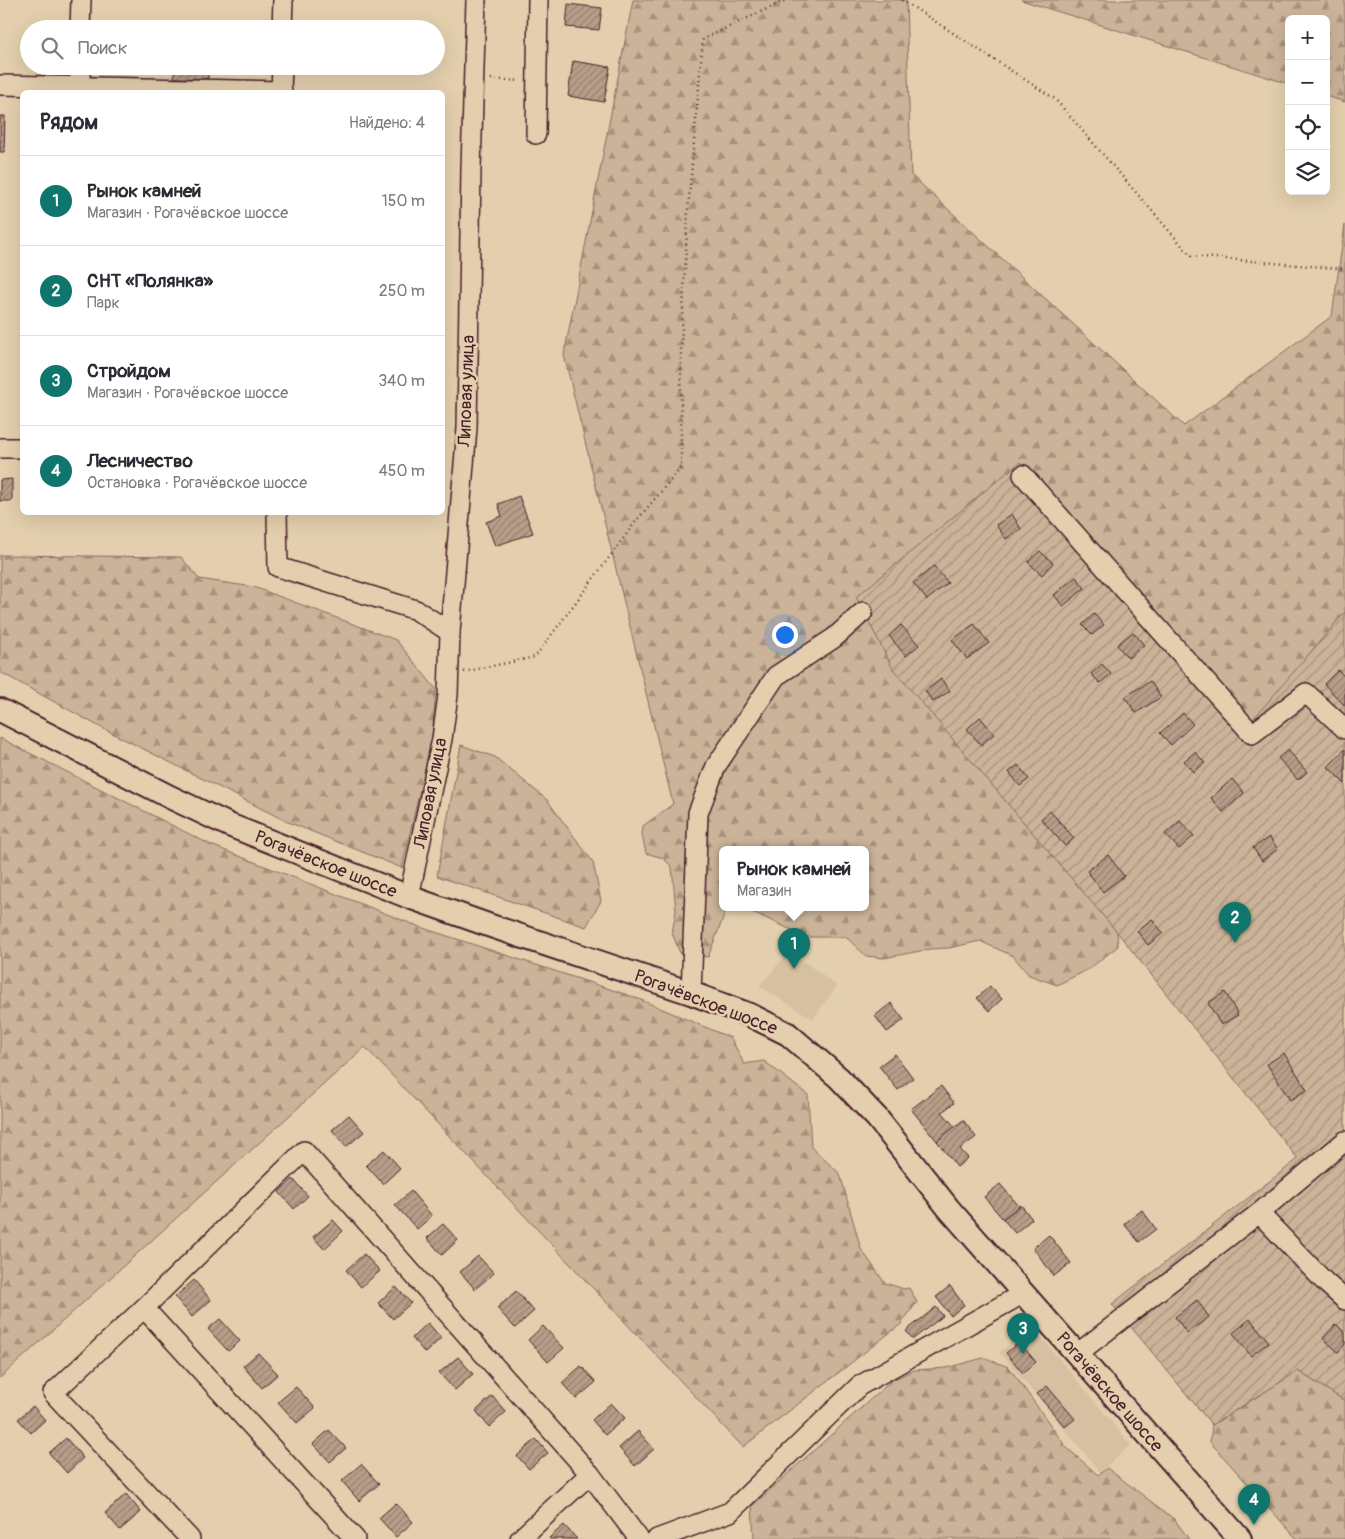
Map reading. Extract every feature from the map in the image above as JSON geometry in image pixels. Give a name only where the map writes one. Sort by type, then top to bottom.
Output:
[{"type":"main road","name":"Рогачёвское шоссе","points":[[0,710],[230,825],[409,897],[691,993],[764,1021],[788,1034],[839,1078],[876,1118],[949,1209],[1240,1539]]},
{"type":"street","points":[[80,20],[81,0]]},
{"type":"street","points":[[282,20],[283,0]]},
{"type":"street","name":"Липовая улица","points":[[409,897],[442,739],[448,695],[450,632],[467,428],[476,0]]},
{"type":"street","points":[[536,134],[538,0]]},
{"type":"street","points":[[0,85],[80,90],[80,75]]},
{"type":"street","points":[[282,75],[282,90]]},
{"type":"street","points":[[0,448],[20,448]]},
{"type":"street","points":[[1023,475],[1252,734],[1306,693],[1345,729]]},
{"type":"street","points":[[277,515],[278,567],[416,610],[450,632]]},
{"type":"street","points":[[691,993],[698,813],[716,766],[776,676],[834,638],[863,612]]},
{"type":"street","points":[[1077,1354],[1259,1213],[1345,1141]]},
{"type":"street","points":[[190,1539],[53,1393],[144,1308],[304,1151],[590,1474],[638,1539]]},
{"type":"street","points":[[1259,1213],[1324,1282],[1345,1300]]},
{"type":"street","points":[[657,1539],[730,1512],[859,1386],[1024,1293]]},
{"type":"street","points":[[144,1308],[356,1539]]},
{"type":"street","points":[[520,1539],[590,1474]]},
{"type":"path","points":[[448,676],[535,657],[637,520],[681,468],[681,349],[688,210],[703,39],[786,0]]},
{"type":"path","points":[[902,0],[1056,99],[1191,256],[1345,269]]},
{"type":"path","points":[[474,78],[537,81]]},
{"type":"shaded area","points":[[790,951],[837,986],[813,1019],[759,986]]},
{"type":"shaded area","points":[[1032,1326],[1131,1445],[1100,1472],[1000,1352]]},
{"type":"green space","points":[[633,0],[906,0],[911,175],[1184,426],[1332,316],[1345,225],[1345,612],[1250,725],[1020,462],[1117,932],[1118,946],[1089,969],[1057,985],[1029,975],[1013,956],[980,941],[884,958],[866,956],[846,937],[807,937],[750,911],[869,911],[869,846],[719,846],[719,911],[726,911],[708,957],[680,953],[672,933],[676,911],[672,867],[663,858],[646,853],[642,835],[643,826],[673,804],[564,355]]},
{"type":"green space","points":[[1021,0],[1345,0],[1345,102],[1330,97],[1330,15],[1285,15],[1285,83]]},
{"type":"green space","points":[[1020,462],[1249,724],[1345,612],[1345,1401],[1298,1371],[1212,1425],[1112,1304],[1298,1159],[1117,932],[893,669],[856,597]]},
{"type":"green space","points":[[0,555],[181,557],[199,579],[254,587],[396,640],[436,689],[432,738],[402,868],[288,822],[100,727],[0,672]]},
{"type":"green space","points":[[0,738],[211,845],[420,927],[634,997],[731,1038],[744,1064],[764,1061],[808,1095],[811,1147],[840,1174],[861,1249],[885,1283],[904,1289],[909,1288],[917,1302],[901,1324],[743,1447],[365,1047],[0,1378]]},
{"type":"green space","points":[[461,745],[495,757],[547,800],[593,862],[601,901],[586,927],[437,876]]},
{"type":"green space","points":[[983,1358],[1009,1367],[1066,1447],[1098,1475],[1107,1468],[1174,1519],[1189,1539],[754,1539],[752,1506],[892,1380],[914,1370],[946,1368]]},
{"type":"green space","points":[[1298,1371],[1345,1401],[1345,1539],[1297,1539],[1210,1442],[1212,1425]]},
{"type":"building","points":[[568,4],[602,8],[599,30],[566,27]]},
{"type":"building","points":[[573,61],[610,67],[604,102],[568,96]]},
{"type":"building","points":[[174,75],[208,75],[208,79],[174,78]]},
{"type":"building","points":[[0,116],[5,116],[4,152],[0,152]]},
{"type":"building","points":[[12,479],[12,501],[0,501],[0,480]]},
{"type":"building","points":[[519,496],[533,533],[495,546],[486,522],[502,516],[498,504]]},
{"type":"building","points":[[1012,514],[1021,529],[1006,539],[996,525]]},
{"type":"building","points":[[1040,551],[1053,563],[1042,575],[1028,562]]},
{"type":"building","points":[[934,566],[948,583],[927,600],[913,583]]},
{"type":"building","points":[[1076,577],[1085,588],[1063,606],[1054,595]]},
{"type":"building","points":[[1094,614],[1104,625],[1092,635],[1082,625]]},
{"type":"building","points":[[974,624],[989,643],[967,659],[952,640]]},
{"type":"building","points":[[901,625],[919,645],[906,656],[889,636]]},
{"type":"building","points":[[1133,632],[1144,645],[1128,658],[1117,645]]},
{"type":"building","points":[[1102,664],[1111,674],[1100,683],[1091,674]]},
{"type":"building","points":[[1338,670],[1345,677],[1345,706],[1324,684]]},
{"type":"building","points":[[941,679],[950,691],[933,702],[925,691]]},
{"type":"building","points":[[1150,681],[1161,697],[1136,713],[1125,697]]},
{"type":"building","points":[[1183,713],[1193,724],[1171,745],[1160,733]]},
{"type":"building","points":[[980,717],[994,734],[981,745],[967,729]]},
{"type":"building","points":[[1345,749],[1345,784],[1328,767]]},
{"type":"building","points":[[1288,750],[1307,772],[1298,780],[1278,758]]},
{"type":"building","points":[[1195,752],[1205,763],[1193,772],[1184,761]]},
{"type":"building","points":[[1018,765],[1029,779],[1020,786],[1009,772]]},
{"type":"building","points":[[1232,779],[1244,793],[1223,812],[1211,798]]},
{"type":"building","points":[[1050,811],[1074,838],[1065,846],[1041,819]]},
{"type":"building","points":[[1180,821],[1194,836],[1179,849],[1165,834]]},
{"type":"building","points":[[1269,837],[1278,849],[1262,861],[1253,848]]},
{"type":"building","points":[[1108,855],[1124,876],[1103,892],[1087,871]]},
{"type":"building","points":[[1152,919],[1163,933],[1148,945],[1137,931]]},
{"type":"building","points":[[990,986],[1002,999],[989,1011],[977,998]]},
{"type":"building","points":[[1225,992],[1238,1015],[1221,1025],[1208,1003]]},
{"type":"building","points":[[891,1003],[904,1020],[887,1032],[875,1016]]},
{"type":"building","points":[[1284,1053],[1307,1090],[1290,1100],[1267,1064]]},
{"type":"building","points":[[895,1054],[913,1078],[898,1090],[879,1066]]},
{"type":"building","points":[[941,1086],[954,1103],[942,1112],[955,1127],[937,1141],[911,1109]]},
{"type":"building","points":[[349,1115],[364,1132],[346,1147],[332,1130]]},
{"type":"building","points":[[963,1120],[976,1137],[960,1149],[968,1158],[957,1167],[937,1141]]},
{"type":"building","points":[[384,1150],[400,1168],[383,1184],[366,1165]]},
{"type":"building","points":[[293,1179],[308,1196],[294,1209],[279,1192]]},
{"type":"building","points":[[1000,1184],[1019,1206],[1003,1219],[984,1197]]},
{"type":"building","points":[[411,1191],[432,1216],[417,1229],[395,1205]]},
{"type":"building","points":[[1021,1205],[1032,1219],[1015,1233],[1003,1219]]},
{"type":"building","points":[[1142,1210],[1156,1229],[1139,1242],[1124,1224]]},
{"type":"building","points":[[333,1220],[343,1231],[324,1249],[313,1237]]},
{"type":"building","points":[[443,1224],[458,1240],[442,1255],[427,1238]]},
{"type":"building","points":[[1049,1235],[1071,1263],[1054,1276],[1033,1248]]},
{"type":"building","points":[[364,1254],[380,1271],[361,1287],[346,1270]]},
{"type":"building","points":[[478,1256],[494,1273],[475,1289],[460,1272]]},
{"type":"building","points":[[194,1280],[211,1300],[192,1317],[175,1297]]},
{"type":"building","points":[[950,1286],[964,1305],[951,1316],[936,1297]]},
{"type":"building","points":[[396,1287],[411,1303],[393,1319],[378,1303]]},
{"type":"building","points":[[516,1291],[534,1311],[515,1328],[497,1308]]},
{"type":"building","points":[[1197,1300],[1209,1317],[1187,1333],[1175,1317]]},
{"type":"building","points":[[936,1307],[943,1316],[913,1339],[906,1331]]},
{"type":"building","points":[[220,1319],[240,1341],[228,1351],[208,1329]]},
{"type":"building","points":[[1250,1319],[1269,1342],[1251,1356],[1233,1333]]},
{"type":"building","points":[[428,1323],[441,1338],[425,1353],[412,1338]]},
{"type":"building","points":[[1336,1324],[1345,1333],[1345,1344],[1338,1352],[1323,1338]]},
{"type":"building","points":[[543,1326],[564,1348],[548,1362],[528,1340]]},
{"type":"building","points":[[1019,1342],[1036,1362],[1023,1373],[1006,1353]]},
{"type":"building","points":[[258,1353],[278,1374],[262,1388],[243,1366]]},
{"type":"building","points":[[458,1357],[473,1374],[455,1390],[439,1373]]},
{"type":"building","points":[[581,1366],[596,1382],[576,1399],[562,1383]]},
{"type":"building","points":[[1047,1386],[1075,1419],[1065,1427],[1037,1394]]},
{"type":"building","points":[[296,1387],[315,1408],[297,1423],[278,1402]]},
{"type":"building","points":[[492,1396],[506,1412],[489,1427],[476,1411]]},
{"type":"building","points":[[611,1403],[625,1418],[605,1435],[592,1420]]},
{"type":"building","points":[[33,1406],[45,1420],[31,1433],[18,1419]]},
{"type":"building","points":[[329,1430],[346,1448],[330,1462],[313,1444]]},
{"type":"building","points":[[638,1431],[654,1449],[635,1466],[619,1448]]},
{"type":"building","points":[[66,1438],[83,1458],[67,1473],[49,1453]]},
{"type":"building","points":[[536,1439],[548,1453],[529,1469],[517,1456]]},
{"type":"building","points":[[361,1464],[379,1484],[359,1501],[342,1481]]},
{"type":"building","points":[[126,1494],[141,1512],[120,1530],[105,1513]]},
{"type":"building","points":[[396,1503],[413,1522],[396,1537],[379,1518]]},
{"type":"building","points":[[564,1525],[577,1539],[549,1538]]},
{"type":"place","name":"СНТ «Полянка»","points":[[1235,943]]},
{"type":"place","name":"Рынок камней","points":[[794,969]]},
{"type":"place","name":"Стройдом","points":[[1023,1354]]},
{"type":"place","name":"Лесничество","points":[[1254,1525]]}]
